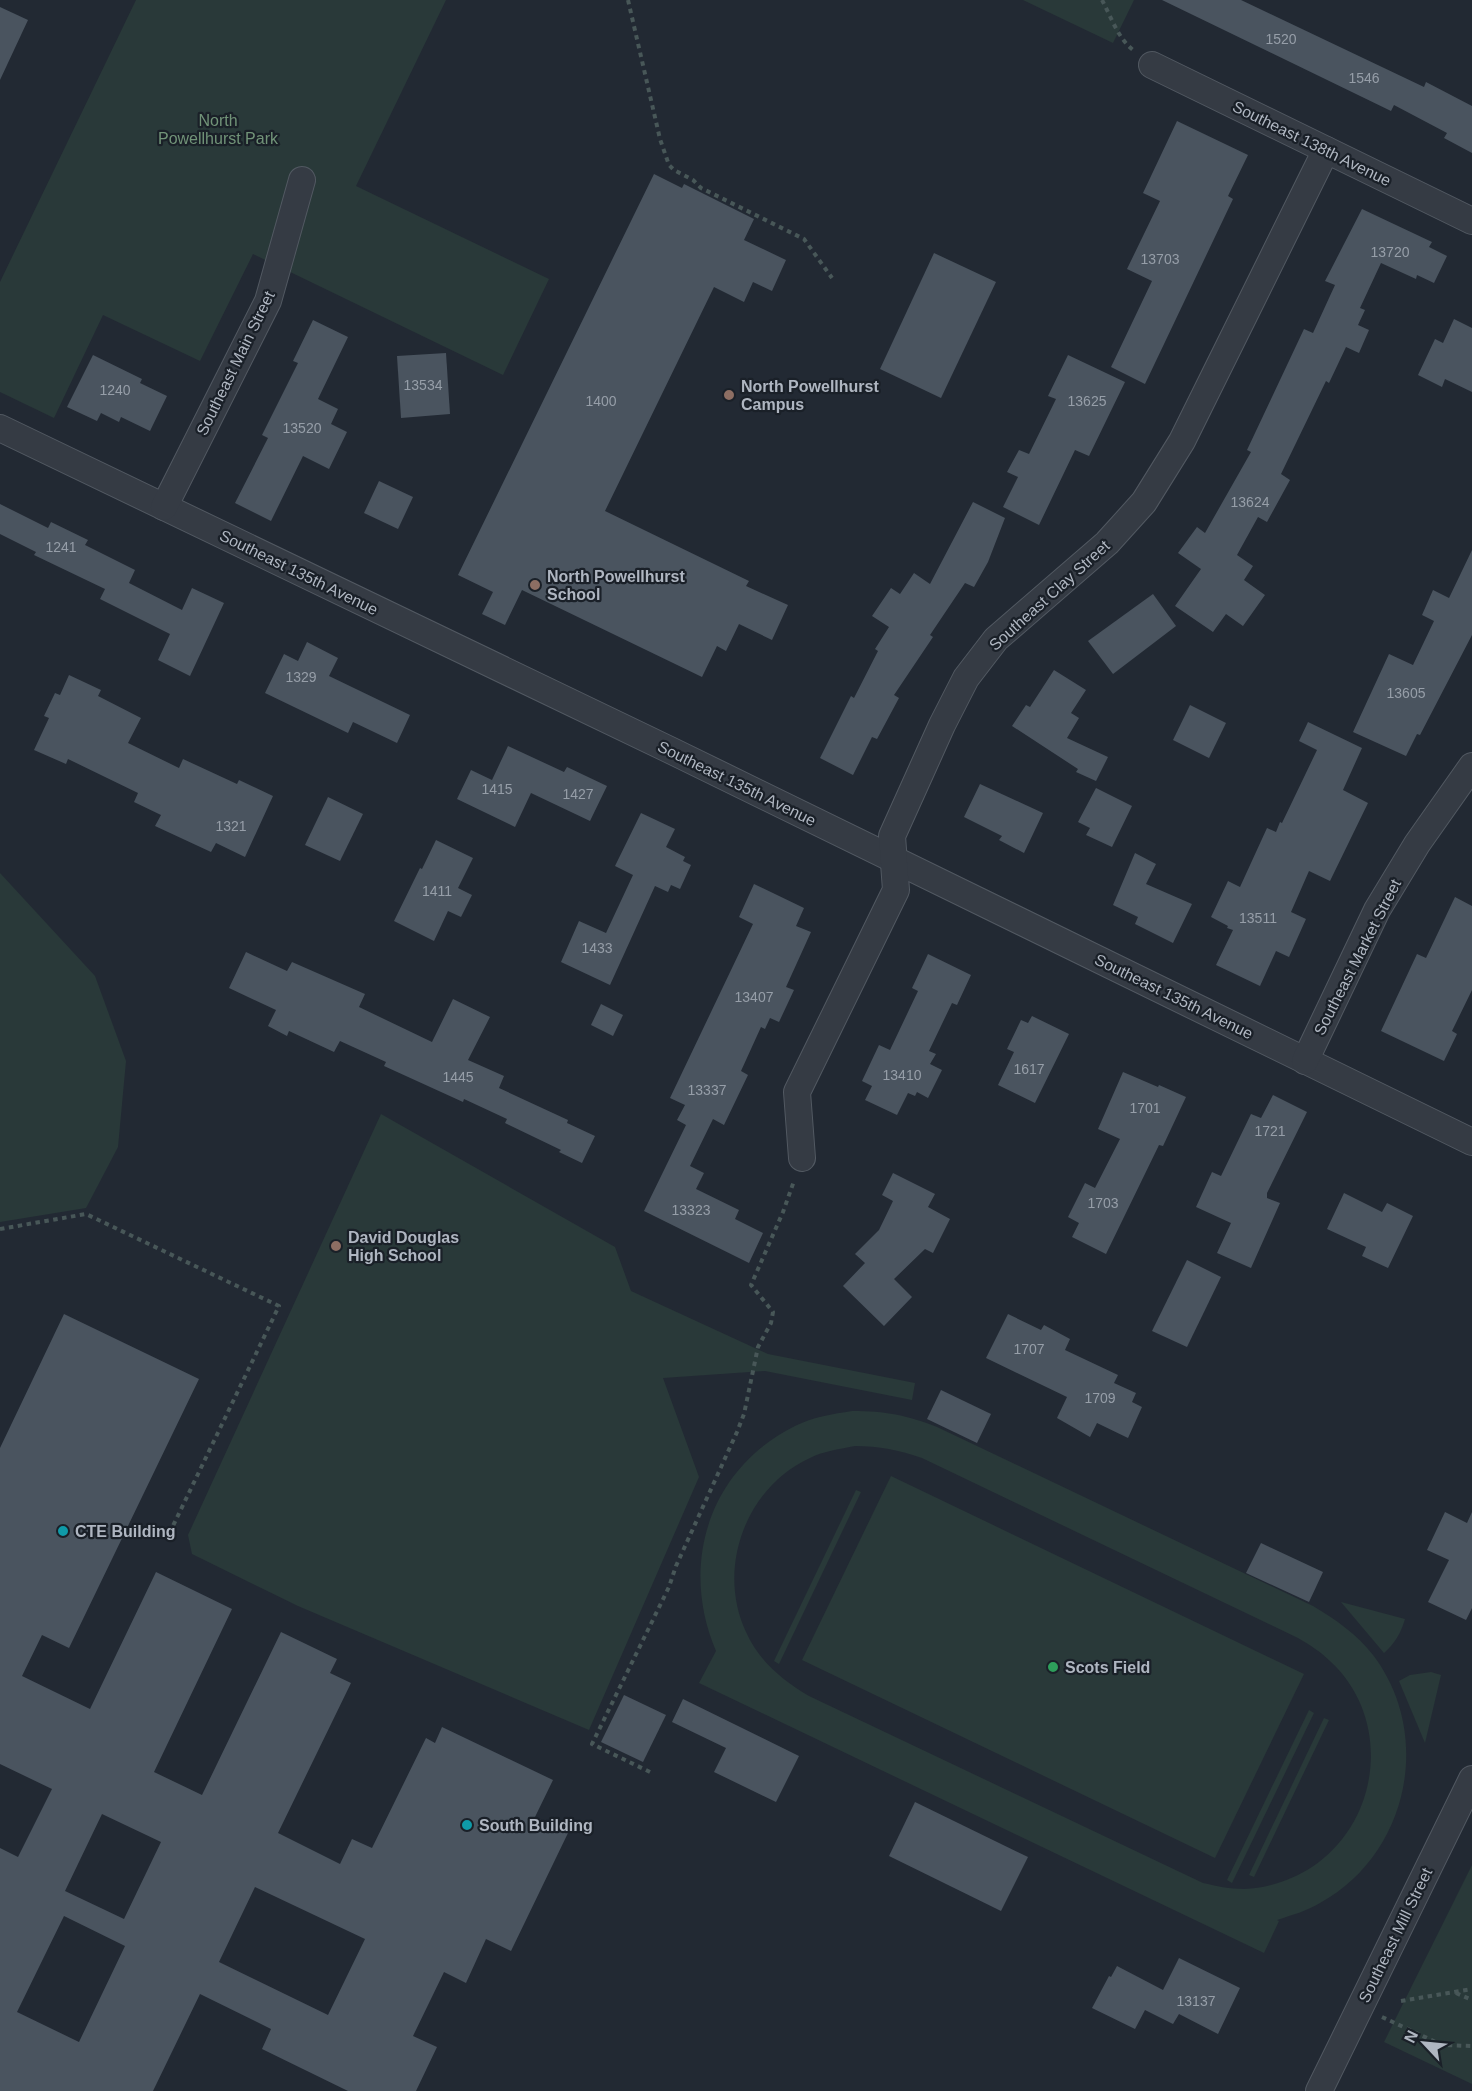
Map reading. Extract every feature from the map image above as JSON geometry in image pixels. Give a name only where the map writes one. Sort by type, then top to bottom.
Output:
[{"type":"street","name":"Southeast 138th Avenue","points":[[1152,65],[1472,221]]},
{"type":"street","name":"Southeast Clay Street","points":[[802,1158],[797,1092],[896,890],[892,836],[966,678],[996,639],[1107,543],[1144,502],[1182,441],[1326,150]]},
{"type":"street","name":"Southeast Main Street","points":[[164,507],[268,301],[302,180]]},
{"type":"street","name":"Southeast 135th Avenue","points":[[0,428],[894,859],[1472,1142]]},
{"type":"street","name":"Southeast Market Street","points":[[1305,1061],[1377,910],[1417,844],[1472,766]]},
{"type":"street","name":"Southeast Mill Street","points":[[1319,2091],[1472,1779]]},
{"type":"path","points":[[628,0],[660,139],[669,165],[693,180],[701,188],[804,239],[832,278]]},
{"type":"path","points":[[1102,0],[1127,45],[1152,65]]},
{"type":"path","points":[[650,1772],[592,1744],[669,1587],[676,1566],[744,1414],[758,1347],[771,1323],[773,1312],[769,1304],[753,1291],[751,1286],[783,1212],[802,1158]]},
{"type":"path","points":[[0,1229],[86,1214],[279,1306],[171,1530]]},
{"type":"path","points":[[1401,2001],[1472,1989]]},
{"type":"path","points":[[1456,1993],[1472,2000]]},
{"type":"path","points":[[1360,2006],[1432,2042],[1450,2047],[1472,2046]]},
{"type":"green space","name":"North Powellhurst Park","points":[[136,0],[446,0],[356,186],[549,279],[503,375],[253,254],[200,361],[103,315],[54,418],[0,392],[0,282]]},
{"type":"green space","points":[[1023,0],[1134,0],[1113,43]]},
{"type":"green space","points":[[0,873],[95,976],[126,1061],[118,1147],[86,1208],[0,1222]]},
{"type":"green space","points":[[381,1114],[615,1247],[631,1291],[768,1354],[915,1383],[912,1400],[765,1371],[663,1378],[699,1477],[589,1730],[298,1606],[192,1554],[188,1535]]},
{"type":"green space","points":[[852,1411],[896,1414],[937,1427],[1313,1606],[1338,1622],[1367,1647],[1392,1687],[1403,1721],[1406,1756],[1402,1791],[1392,1825],[1374,1855],[1350,1882],[1305,1911],[1277,1920],[1279,1921],[1264,1953],[699,1683],[716,1651],[705,1618],[701,1585],[702,1553],[709,1522],[722,1493],[741,1467],[765,1444],[802,1423],[823,1416]],"holes":[[[864,1446],[889,1449],[922,1458],[1298,1638],[1323,1655],[1351,1685],[1363,1712],[1370,1740],[1370,1769],[1364,1797],[1353,1824],[1335,1847],[1304,1872],[1271,1885],[1239,1889],[1203,1883],[809,1696],[781,1676],[765,1661],[751,1642],[738,1607],[734,1582],[736,1556],[743,1532],[754,1509],[769,1488],[788,1471],[810,1458],[832,1450]]]},
{"type":"green space","name":"Scots Field","points":[[891,1476],[1304,1674],[1215,1858],[802,1660]]},
{"type":"green space","points":[[856,1490],[861,1492],[779,1664],[774,1661]]},
{"type":"green space","points":[[1341,1602],[1405,1619],[1402,1629],[1384,1653]]},
{"type":"green space","points":[[1431,1672],[1441,1675],[1425,1743],[1399,1681],[1410,1675]]},
{"type":"green space","points":[[1309,1710],[1314,1713],[1232,1883],[1227,1880]]},
{"type":"green space","points":[[1324,1718],[1329,1720],[1254,1877],[1249,1875]]},
{"type":"green space","points":[[1472,1865],[1472,2084],[1384,2042]]},
{"type":"building","points":[[1162,0],[1241,0],[1424,87],[1426,82],[1472,106],[1472,153],[1444,138],[1447,133],[1394,105],[1391,111]]},
{"type":"building","points":[[0,7],[28,20],[0,80]]},
{"type":"building","points":[[1177,121],[1248,155],[1228,196],[1233,199],[1145,384],[1111,367],[1152,281],[1127,269],[1160,201],[1143,193]]},
{"type":"building","points":[[654,174],[682,188],[684,184],[754,219],[744,240],[786,260],[772,291],[753,282],[744,302],[714,287],[605,511],[749,581],[746,586],[788,605],[772,640],[739,624],[726,651],[717,646],[702,677],[522,590],[505,625],[482,614],[493,592],[458,575]]},
{"type":"building","points":[[1362,209],[1432,242],[1429,247],[1447,256],[1434,283],[1417,275],[1416,279],[1381,263],[1360,308],[1365,310],[1358,325],[1369,330],[1359,353],[1346,347],[1329,383],[1326,381],[1281,474],[1290,480],[1267,522],[1258,517],[1237,555],[1253,566],[1244,580],[1265,595],[1243,626],[1226,614],[1213,632],[1175,606],[1201,569],[1178,553],[1197,527],[1205,533],[1251,452],[1247,450],[1304,329],[1313,333],[1335,285],[1325,281]]},
{"type":"building","points":[[934,253],[996,282],[941,398],[880,369]]},
{"type":"building","points":[[1454,319],[1472,328],[1472,392],[1445,379],[1442,387],[1418,375],[1435,339],[1443,343]]},
{"type":"building","points":[[313,320],[348,337],[318,399],[338,409],[331,424],[347,432],[329,469],[303,456],[271,521],[235,503],[268,438],[262,435],[298,363],[293,361]]},
{"type":"building","points":[[446,353],[450,414],[401,418],[397,356]]},
{"type":"building","points":[[93,355],[142,379],[140,383],[167,396],[150,431],[121,417],[119,422],[101,413],[97,421],[67,407]]},
{"type":"building","points":[[1068,355],[1125,382],[1089,456],[1075,450],[1039,525],[1003,507],[1018,477],[1007,472],[1019,450],[1029,454],[1056,399],[1048,396]]},
{"type":"building","points":[[379,481],[413,497],[398,529],[364,513]]},
{"type":"building","points":[[973,502],[1005,518],[988,562],[974,587],[965,583],[930,635],[933,637],[894,695],[899,698],[877,739],[872,737],[853,775],[820,758],[851,696],[854,698],[878,651],[875,649],[889,627],[872,616],[891,588],[900,594],[914,573],[930,584]]},
{"type":"building","points":[[0,504],[48,528],[51,522],[88,540],[85,545],[135,570],[129,583],[182,610],[192,588],[224,603],[190,676],[158,660],[170,634],[100,599],[105,589],[34,555],[36,552],[0,534]]},
{"type":"building","points":[[1472,550],[1472,635],[1420,735],[1417,734],[1406,756],[1353,732],[1389,654],[1413,665],[1434,621],[1422,615],[1433,590],[1449,598]]},
{"type":"building","points":[[1153,594],[1176,626],[1113,674],[1088,641]]},
{"type":"building","points":[[307,642],[338,658],[329,676],[410,715],[397,743],[353,722],[348,733],[265,693],[284,654],[298,661]]},
{"type":"building","points":[[1054,670],[1086,690],[1071,713],[1079,718],[1067,738],[1108,757],[1096,781],[1076,772],[1078,769],[1012,726],[1026,705],[1030,707]]},
{"type":"building","points":[[69,675],[101,690],[98,696],[141,718],[128,743],[179,768],[183,759],[237,784],[239,780],[273,796],[245,857],[216,843],[211,852],[155,826],[161,815],[134,802],[138,793],[68,759],[66,764],[34,750],[49,718],[44,716],[55,693],[60,695]]},
{"type":"building","points":[[1190,705],[1226,723],[1209,758],[1173,740]]},
{"type":"building","points":[[1308,722],[1362,748],[1343,790],[1368,803],[1330,881],[1309,871],[1291,912],[1306,919],[1289,957],[1276,951],[1260,986],[1216,965],[1233,930],[1211,917],[1228,881],[1240,887],[1267,828],[1276,832],[1280,822],[1282,823],[1317,750],[1299,741]]},
{"type":"building","points":[[508,746],[564,772],[567,767],[607,786],[590,821],[531,793],[515,827],[457,799],[471,770],[492,780]]},
{"type":"building","points":[[980,784],[1043,813],[1024,853],[999,840],[1002,836],[964,817]]},
{"type":"building","points":[[1096,788],[1132,806],[1112,847],[1086,835],[1090,828],[1078,822]]},
{"type":"building","points":[[328,797],[363,814],[340,861],[305,845]]},
{"type":"building","points":[[641,813],[675,829],[666,847],[685,857],[683,861],[691,865],[680,889],[671,885],[668,892],[655,886],[610,985],[561,962],[579,921],[606,933],[633,875],[615,866]]},
{"type":"building","points":[[436,840],[473,858],[458,888],[472,895],[461,917],[448,911],[434,941],[394,921]]},
{"type":"building","points":[[1135,853],[1156,864],[1146,884],[1192,904],[1173,943],[1135,924],[1138,917],[1113,905]]},
{"type":"building","points":[[754,884],[804,908],[796,926],[811,932],[786,987],[794,990],[779,1022],[770,1018],[765,1029],[761,1027],[741,1071],[748,1075],[724,1125],[713,1119],[690,1166],[704,1173],[696,1189],[739,1210],[735,1219],[763,1233],[749,1263],[644,1211],[686,1125],[677,1120],[685,1105],[670,1098],[753,924],[739,917]]},
{"type":"building","points":[[1455,897],[1472,906],[1472,990],[1452,1031],[1457,1034],[1444,1061],[1381,1031],[1417,954],[1426,958]]},
{"type":"building","points":[[246,952],[287,971],[292,962],[365,994],[359,1007],[432,1042],[453,999],[490,1017],[468,1060],[504,1076],[499,1088],[568,1120],[567,1123],[595,1136],[582,1163],[559,1152],[561,1150],[505,1123],[507,1119],[384,1066],[386,1062],[340,1041],[334,1052],[289,1031],[287,1036],[268,1026],[276,1010],[229,988]]},
{"type":"building","points":[[928,954],[971,975],[957,1005],[952,1003],[929,1051],[936,1054],[930,1064],[942,1070],[928,1098],[917,1092],[915,1096],[908,1093],[897,1115],[865,1100],[872,1086],[862,1081],[879,1045],[890,1050],[918,991],[912,988]]},
{"type":"building","points":[[601,1004],[623,1015],[613,1036],[591,1025]]},
{"type":"building","points":[[1032,1016],[1069,1034],[1035,1103],[998,1085],[1014,1052],[1007,1049],[1021,1020],[1028,1023]]},
{"type":"building","points":[[1123,1072],[1186,1097],[1163,1146],[1159,1145],[1106,1254],[1072,1237],[1079,1223],[1068,1217],[1085,1183],[1095,1188],[1120,1139],[1098,1129]]},
{"type":"building","points":[[1273,1095],[1307,1112],[1267,1193],[1267,1198],[1280,1203],[1251,1268],[1217,1253],[1231,1223],[1196,1207],[1212,1172],[1221,1176],[1251,1114],[1261,1118]]},
{"type":"building","points":[[893,1173],[935,1194],[928,1207],[950,1219],[933,1253],[925,1249],[894,1279],[912,1297],[884,1326],[843,1286],[865,1263],[855,1254],[879,1230],[893,1201],[882,1195]]},
{"type":"building","points":[[1344,1193],[1382,1212],[1387,1203],[1413,1216],[1388,1268],[1362,1256],[1366,1247],[1327,1229]]},
{"type":"building","points":[[1187,1260],[1221,1277],[1187,1347],[1152,1331]]},
{"type":"building","name":"South Building","points":[[64,1314],[199,1379],[69,1648],[42,1635],[22,1676],[90,1709],[156,1572],[232,1609],[154,1772],[202,1795],[281,1632],[337,1659],[330,1673],[351,1683],[278,1833],[340,1864],[352,1839],[372,1848],[426,1738],[435,1743],[442,1727],[553,1780],[535,1817],[568,1833],[511,1951],[486,1939],[466,1983],[444,1972],[413,2036],[437,2047],[416,2091],[348,2091],[262,2049],[271,2029],[200,1994],[153,2091],[0,2091],[0,1848],[18,1857],[52,1789],[0,1764],[0,1448]],"holes":[[[102,1814],[161,1842],[124,1919],[65,1891]],[[255,1887],[365,1939],[328,2015],[219,1962]],[[64,1916],[125,1946],[79,2042],[17,2012]]]},
{"type":"building","points":[[1008,1314],[1041,1330],[1044,1325],[1070,1339],[1065,1350],[1118,1375],[1114,1383],[1136,1393],[1132,1402],[1142,1407],[1128,1438],[1097,1423],[1090,1437],[1057,1418],[1067,1397],[986,1358]]},
{"type":"building","points":[[941,1390],[991,1414],[977,1443],[927,1419]]},
{"type":"building","points":[[1445,1512],[1467,1523],[1472,1512],[1472,1608],[1466,1620],[1428,1602],[1449,1560],[1427,1550]]},
{"type":"building","points":[[1261,1543],[1323,1572],[1309,1602],[1246,1573]]},
{"type":"building","points":[[624,1695],[666,1715],[643,1762],[601,1742]]},
{"type":"building","points":[[683,1699],[799,1756],[776,1802],[714,1772],[726,1748],[672,1722]]},
{"type":"building","points":[[915,1802],[1028,1857],[1001,1911],[889,1856]]},
{"type":"building","points":[[1179,1958],[1240,1988],[1218,2034],[1179,2014],[1173,2024],[1145,2010],[1135,2029],[1092,2008],[1117,1966],[1163,1990]]},
{"type":"place","name":"North Powellhurst Campus","points":[[729,395]]},
{"type":"place","name":"North Powellhurst School","points":[[535,585]]},
{"type":"place","name":"David Douglas High School","points":[[336,1246]]},
{"type":"place","name":"CTE Building","points":[[63,1531]]},
{"type":"place","name":"Scots Field","points":[[1053,1667]]},
{"type":"place","name":"South Building","points":[[467,1825]]}]
